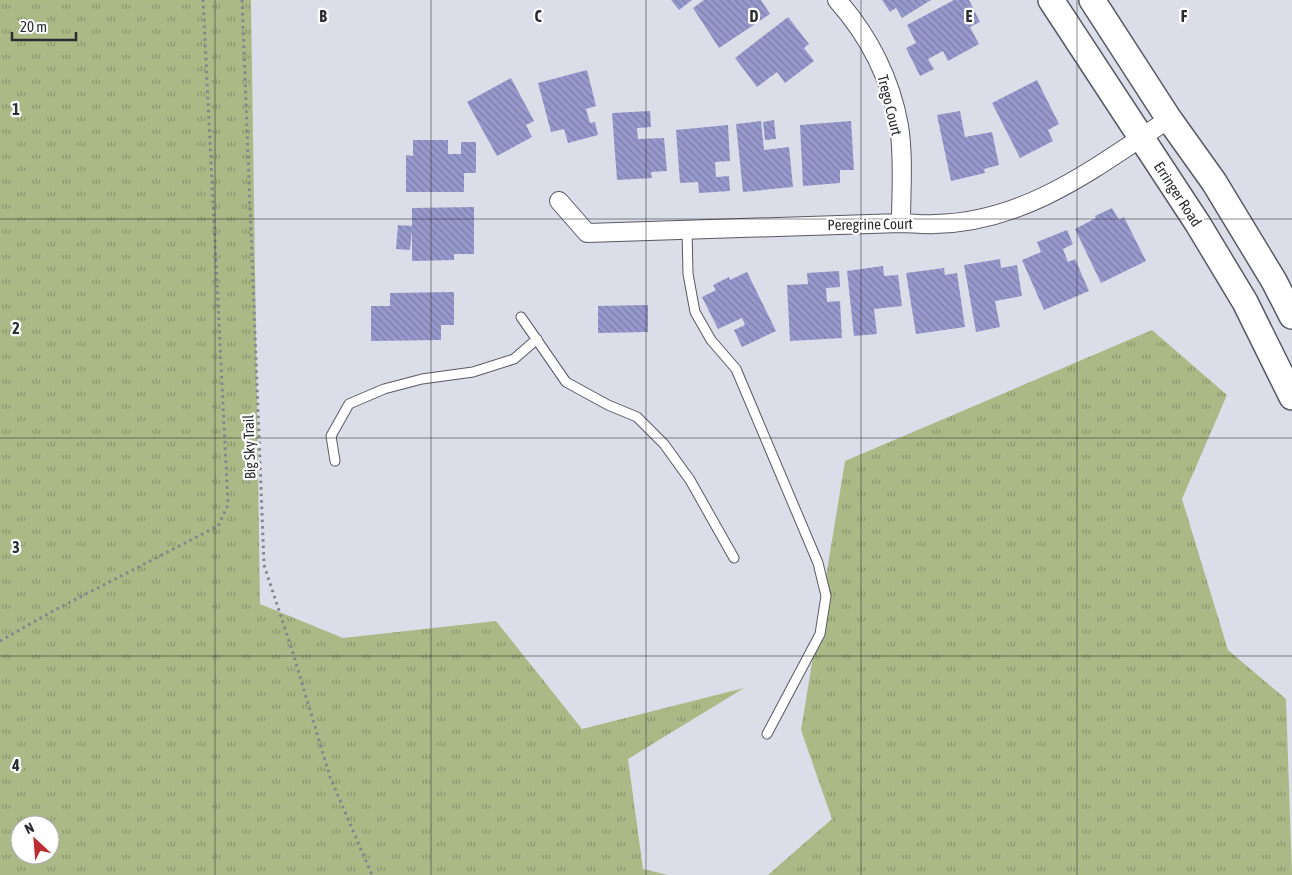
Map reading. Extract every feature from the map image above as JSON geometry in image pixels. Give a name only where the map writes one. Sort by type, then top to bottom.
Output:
[{"type":"main road","name":"Erringer Road","points":[[1051,0],[1198,224],[1245,302],[1292,397]]},
{"type":"main road","points":[[1092,0],[1169,119],[1214,182],[1274,281],[1292,316]]},
{"type":"street","name":"Trego Court","points":[[838,0],[868,41],[888,83],[899,127],[902,173],[900,222]]},
{"type":"street","name":"Peregrine Court","points":[[559,201],[587,233],[900,222],[936,224],[981,218],[1024,206],[1066,187],[1169,119]]},
{"type":"lane","points":[[687,230],[688,274],[695,312],[711,340],[736,369],[818,563],[826,596],[820,634],[767,734]]},
{"type":"lane","points":[[521,317],[566,382],[608,405],[637,417],[664,444],[690,480],[734,558]]},
{"type":"lane","points":[[335,460],[331,436],[349,404],[384,389],[422,380],[473,372],[514,359],[537,339]]},
{"type":"path","points":[[0,641],[61,607],[218,526],[228,505],[203,0]]},
{"type":"path","name":"Big Sky Trail","points":[[242,0],[264,565],[330,777],[372,875]]},
{"type":"green space","points":[[0,0],[251,0],[260,604],[343,638],[496,621],[582,729],[744,688],[628,759],[643,869],[668,875],[0,875]]},
{"type":"green space","points":[[1152,330],[1227,395],[1182,499],[1228,650],[1286,699],[1292,875],[768,875],[832,819],[801,730],[845,461]]},
{"type":"building","points":[[671,0],[692,0],[679,10]]},
{"type":"building","points":[[704,0],[761,0],[770,14],[719,48],[693,8]]},
{"type":"building","points":[[882,0],[931,0],[902,18],[896,8],[890,12]]},
{"type":"building","points":[[954,0],[969,0],[980,22],[970,27],[979,44],[948,61],[943,51],[928,59],[934,69],[920,76],[906,48],[916,43],[907,25]]},
{"type":"building","points":[[788,17],[809,44],[804,48],[814,61],[785,83],[777,72],[757,87],[735,58]]},
{"type":"building","points":[[587,70],[596,106],[586,109],[590,123],[595,122],[598,135],[568,143],[564,129],[551,132],[538,83]]},
{"type":"building","points":[[511,78],[534,121],[526,125],[532,137],[497,156],[467,102]]},
{"type":"building","points":[[1037,80],[1059,124],[1048,130],[1053,141],[1020,158],[992,103]]},
{"type":"building","points":[[650,111],[651,127],[637,128],[638,139],[664,138],[667,171],[651,172],[652,178],[617,180],[612,113]]},
{"type":"building","points":[[960,111],[965,137],[992,132],[999,165],[984,169],[985,173],[951,181],[937,115]]},
{"type":"building","points":[[774,120],[776,139],[765,140],[763,122]]},
{"type":"building","points":[[761,121],[764,150],[789,147],[793,187],[743,192],[736,124]]},
{"type":"building","points":[[851,121],[854,170],[840,170],[840,183],[803,186],[800,125]]},
{"type":"building","points":[[728,125],[730,161],[715,162],[716,177],[729,176],[730,191],[699,193],[698,182],[680,183],[676,130]]},
{"type":"building","points":[[413,140],[448,140],[448,154],[461,154],[461,142],[476,142],[476,173],[464,173],[464,192],[406,192],[406,155],[413,156]]},
{"type":"building","points":[[474,207],[474,254],[454,254],[454,260],[412,261],[412,229],[410,250],[396,249],[398,225],[412,226],[412,208]]},
{"type":"building","points":[[1112,208],[1119,220],[1124,217],[1146,261],[1101,283],[1075,229]]},
{"type":"building","points":[[1067,230],[1073,244],[1063,249],[1068,262],[1075,259],[1089,291],[1044,310],[1022,260],[1041,252],[1037,242]]},
{"type":"building","points":[[1000,259],[1001,268],[1017,265],[1022,296],[995,301],[1000,327],[976,332],[964,265]]},
{"type":"building","points":[[883,266],[884,276],[898,275],[902,306],[874,309],[877,334],[854,336],[847,271]]},
{"type":"building","points":[[944,268],[945,275],[957,273],[965,327],[916,334],[906,273]]},
{"type":"building","points":[[839,271],[840,287],[826,288],[827,302],[840,301],[842,338],[790,341],[787,285],[808,284],[807,273]]},
{"type":"building","points":[[747,272],[776,331],[742,347],[734,330],[745,325],[742,318],[718,329],[702,297],[716,290],[713,285],[729,277],[730,280]]},
{"type":"building","points":[[454,292],[454,325],[441,325],[441,340],[371,341],[371,306],[390,306],[390,293]]},
{"type":"building","points":[[648,305],[648,332],[598,333],[598,306]]}]
